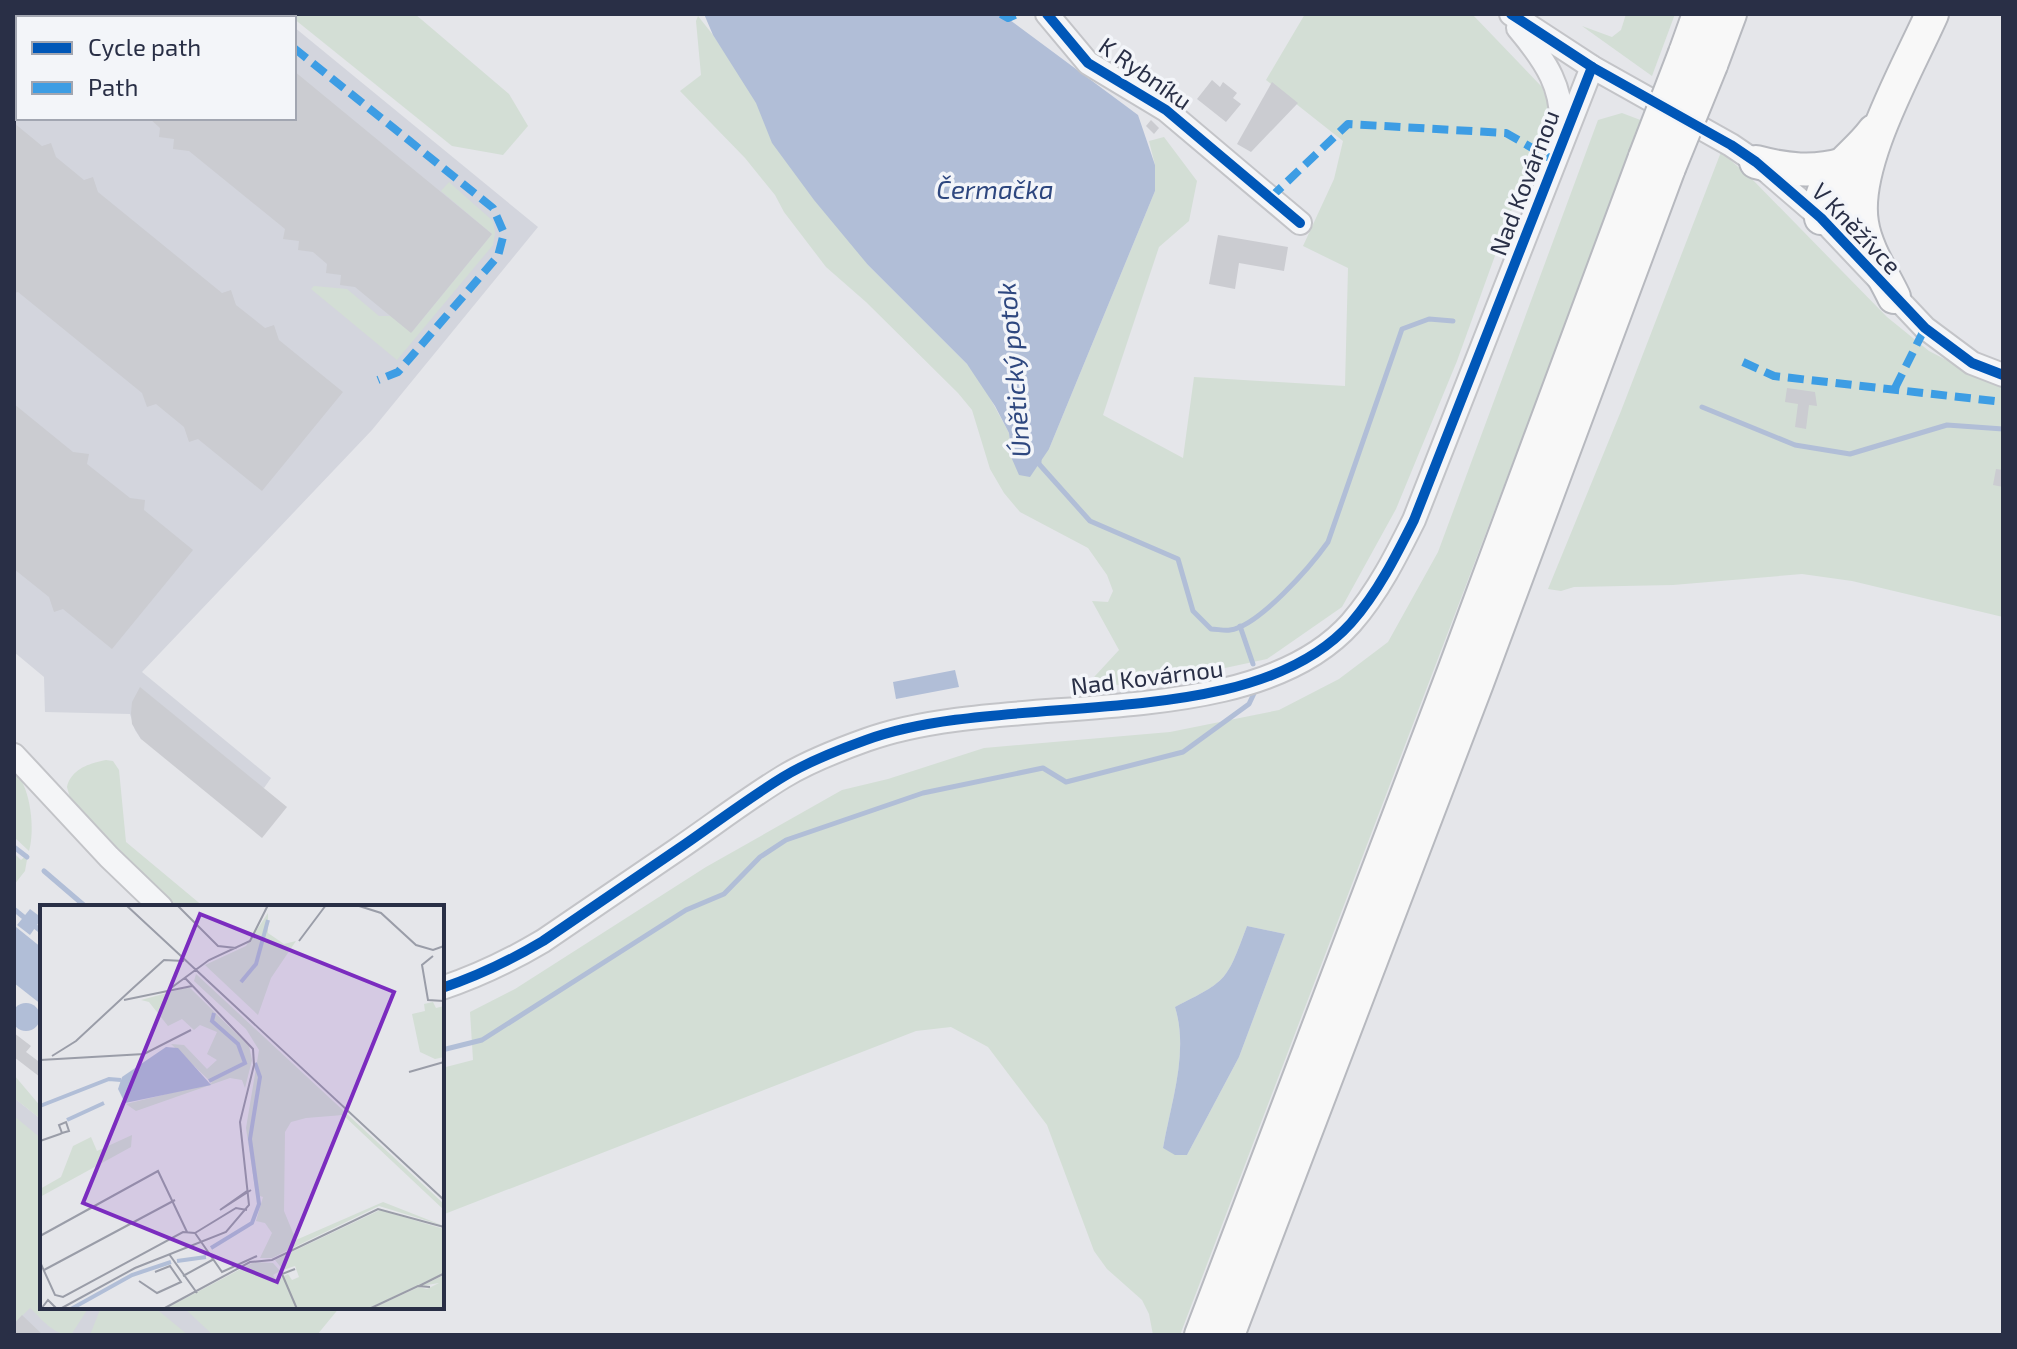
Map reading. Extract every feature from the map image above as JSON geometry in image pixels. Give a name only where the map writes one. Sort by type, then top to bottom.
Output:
[{"type":"highway","points":[[1228,1335],[1483,669],[1657,163],[1696,36],[1730,14]]},
{"type":"highway","points":[[1821,218],[1847,210],[1853,174],[1890,109],[1932,14]]},
{"type":"highway","points":[[1756,162],[1853,174]]},
{"type":"highway","points":[[1201,1335],[1460,656],[1657,163]]},
{"type":"highway","points":[[1853,174],[1864,231],[1894,297]]},
{"type":"street","name":"K Rybníku","points":[[1047,14],[1088,63],[1166,110],[1300,223]]},
{"type":"street","name":"V Kněžívce","points":[[1508,14],[1592,67],[1756,162],[1821,218],[1925,328],[1972,363],[2003,375]]},
{"type":"street","points":[[1508,14],[1537,50],[1555,80],[1562,106],[1558,154]]},
{"type":"street","name":"Nad Kovárnou","points":[[444,987],[485,972],[543,941],[785,776],[845,748],[908,727],[948,719],[1167,700],[1239,687],[1301,661],[1332,640],[1351,623],[1387,574],[1414,520],[1592,67]]},
{"type":"street","points":[[14,755],[109,857],[159,905]]},
{"type":"shaded area","points":[[14,14],[278,14],[280,16],[16,16],[16,120],[296,120],[296,29],[538,227],[372,430],[142,672],[271,778],[264,788],[141,739],[130,714],[45,712],[44,677],[14,652]]},
{"type":"shaded area","points":[[288,14],[415,14],[509,94],[528,126],[503,155],[452,146],[296,20],[296,16]]},
{"type":"shaded area","points":[[1305,14],[1472,14],[1542,87],[1549,106],[1457,361],[1396,509],[1342,607],[1267,659],[1183,677],[1083,689],[1119,650],[1092,601],[1108,602],[1113,591],[1107,575],[1088,548],[1020,512],[990,469],[972,410],[866,302],[826,267],[745,158],[680,91],[701,75],[696,21],[698,16],[713,35],[868,265],[967,364],[983,385],[1009,433],[1012,459],[1049,449],[1155,191],[1155,165],[1149,141],[1164,137],[1197,181],[1189,221],[1159,247],[1103,415],[1183,458],[1194,377],[1345,386],[1348,268],[1303,246],[1334,179],[1343,141],[1266,80]]},
{"type":"shaded area","points":[[1626,14],[1675,14],[1652,76],[1582,26],[1612,37],[1621,30]]},
{"type":"shaded area","points":[[1622,113],[1643,121],[1180,1335],[1153,1335],[1149,1314],[1142,1300],[1107,1269],[1094,1251],[1047,1125],[988,1047],[951,1027],[916,1031],[444,1214],[444,1067],[473,1060],[470,1012],[515,989],[706,867],[842,790],[888,779],[984,748],[1170,732],[1279,710],[1339,679],[1388,642],[1438,552],[1598,120]],"holes":[[[1247,926],[1285,934],[1239,1057],[1187,1155],[1163,1148],[1179,1059],[1179,1024],[1175,1007],[1206,991],[1223,977]]]},
{"type":"shaded area","points":[[1721,152],[1751,178],[1887,317],[1929,351],[1966,370],[2003,382],[2003,617],[1852,581],[1802,574],[1673,585],[1574,587],[1561,591],[1548,589]]},
{"type":"shaded area","points":[[449,182],[493,221],[493,245],[397,360],[311,289],[314,286],[347,289],[379,316],[391,316],[412,332],[492,234],[441,191]]},
{"type":"shaded area","points":[[113,761],[119,770],[126,842],[202,905],[176,905],[70,798],[69,781],[77,771],[88,765]]},
{"type":"shaded area","points":[[16,772],[25,789],[30,810],[32,832],[29,851],[14,837]]},
{"type":"shaded area","points":[[14,853],[21,860],[28,854],[25,871],[14,885]]},
{"type":"shaded area","points":[[14,1075],[40,1106],[40,1118],[14,1098]]},
{"type":"shaded area","points":[[14,1098],[40,1118],[40,1309],[206,1309],[235,1335],[14,1335]]},
{"type":"shaded area","points":[[14,1116],[40,1137],[40,1309],[88,1309],[71,1335],[53,1329],[30,1308],[14,1324]]},
{"type":"shaded area","points":[[100,1309],[156,1309],[188,1335],[90,1335]]},
{"type":"shaded area","points":[[185,1309],[338,1309],[317,1335],[213,1335]]},
{"type":"water","name":"Čermačka","points":[[704,14],[1002,14],[1138,115],[1155,165],[1155,191],[1049,449],[1030,477],[1019,475],[1012,459],[1009,433],[967,364],[868,265],[772,143],[756,103],[713,35]]},
{"type":"water","points":[[955,670],[959,687],[896,699],[893,682]]},
{"type":"water","points":[[30,909],[40,916],[30,935],[17,925]]},
{"type":"water","points":[[1247,926],[1285,934],[1239,1057],[1187,1155],[1175,1155],[1163,1148],[1179,1059],[1179,1024],[1175,1007],[1206,991],[1223,977]]},
{"type":"water","points":[[16,927],[40,946],[40,1003],[14,983]]},
{"type":"water","points":[[26,1003],[36,1007],[40,1017],[36,1027],[26,1031],[16,1027],[12,1017],[16,1007]]},
{"type":"building","points":[[21,14],[226,16],[24,16]]},
{"type":"building","points":[[296,73],[492,234],[411,333],[355,287],[340,285],[341,275],[326,273],[327,264],[313,252],[298,250],[299,241],[283,239],[285,229],[189,151],[173,149],[174,139],[159,137],[160,128],[151,120],[296,120]]},
{"type":"building","points":[[1212,80],[1220,87],[1223,82],[1237,93],[1233,98],[1241,104],[1226,122],[1197,99]]},
{"type":"building","points":[[1272,82],[1298,103],[1251,152],[1237,144]]},
{"type":"building","points":[[1151,120],[1159,128],[1154,134],[1146,126]]},
{"type":"building","points":[[14,123],[42,146],[51,143],[56,157],[84,180],[93,177],[98,192],[222,293],[231,290],[236,305],[265,328],[274,325],[279,340],[343,392],[262,491],[198,439],[189,442],[184,427],[156,404],[147,407],[142,393],[18,292],[14,293]]},
{"type":"building","points":[[1218,235],[1288,247],[1284,271],[1239,263],[1235,289],[1209,284]]},
{"type":"building","points":[[1787,388],[1815,392],[1817,406],[1809,405],[1806,429],[1795,427],[1798,404],[1785,402]]},
{"type":"building","points":[[14,404],[73,452],[89,454],[87,464],[130,498],[145,500],[144,510],[193,550],[112,649],[63,609],[54,612],[49,597],[14,569]]},
{"type":"building","points":[[1996,469],[2003,470],[2003,487],[1993,485]]},
{"type":"building","points":[[140,687],[287,807],[262,838],[141,739],[132,724],[131,713],[132,702]]},
{"type":"building","points":[[14,1033],[31,1046],[26,1052],[40,1062],[40,1077],[14,1057]]},
{"type":"building","points":[[22,1315],[43,1335],[14,1335],[14,1324]]},
{"type":"waterway","name":"Únětický potok","points":[[1039,460],[1039,464],[1090,521],[1178,559],[1193,611],[1211,629],[1228,630],[1242,626],[1284,594],[1328,542],[1402,329],[1429,319],[1453,321]]},
{"type":"waterway","name":"Únětický potok","points":[[1702,407],[1795,445],[1850,454],[1947,425],[2003,429]]},
{"type":"waterway","points":[[1240,626],[1253,664]]},
{"type":"waterway","points":[[444,1050],[482,1040],[686,910],[724,894],[760,857],[786,840],[923,793],[1043,768],[1066,782],[1183,752],[1249,704],[1257,687]]},
{"type":"waterway","points":[[14,847],[27,857]]},
{"type":"waterway","points":[[44,871],[84,905]]},
{"type":"waterway","points":[[15,910],[40,930]]},
{"type":"marked path","points":[[1001,14],[1008,18],[1017,14]]},
{"type":"marked path","points":[[296,50],[493,208],[504,233],[498,256],[398,372],[378,380]]},
{"type":"marked path","points":[[1270,198],[1348,124],[1506,133],[1555,161]]},
{"type":"marked path","points":[[1895,388],[1925,328]]},
{"type":"marked path","points":[[1743,362],[1774,376],[2003,402]]},
{"type":"cycle path","points":[[1047,14],[1088,63],[1166,110],[1300,223]]},
{"type":"cycle path","points":[[1511,14],[1592,67],[1756,162],[1821,218],[1925,328],[1972,363],[2003,375]]},
{"type":"cycle path","points":[[444,987],[494,967],[543,941],[770,785],[803,766],[866,740],[923,725],[986,716],[1189,697],[1252,682],[1307,659],[1361,611],[1386,573],[1414,520],[1592,67]]}]
